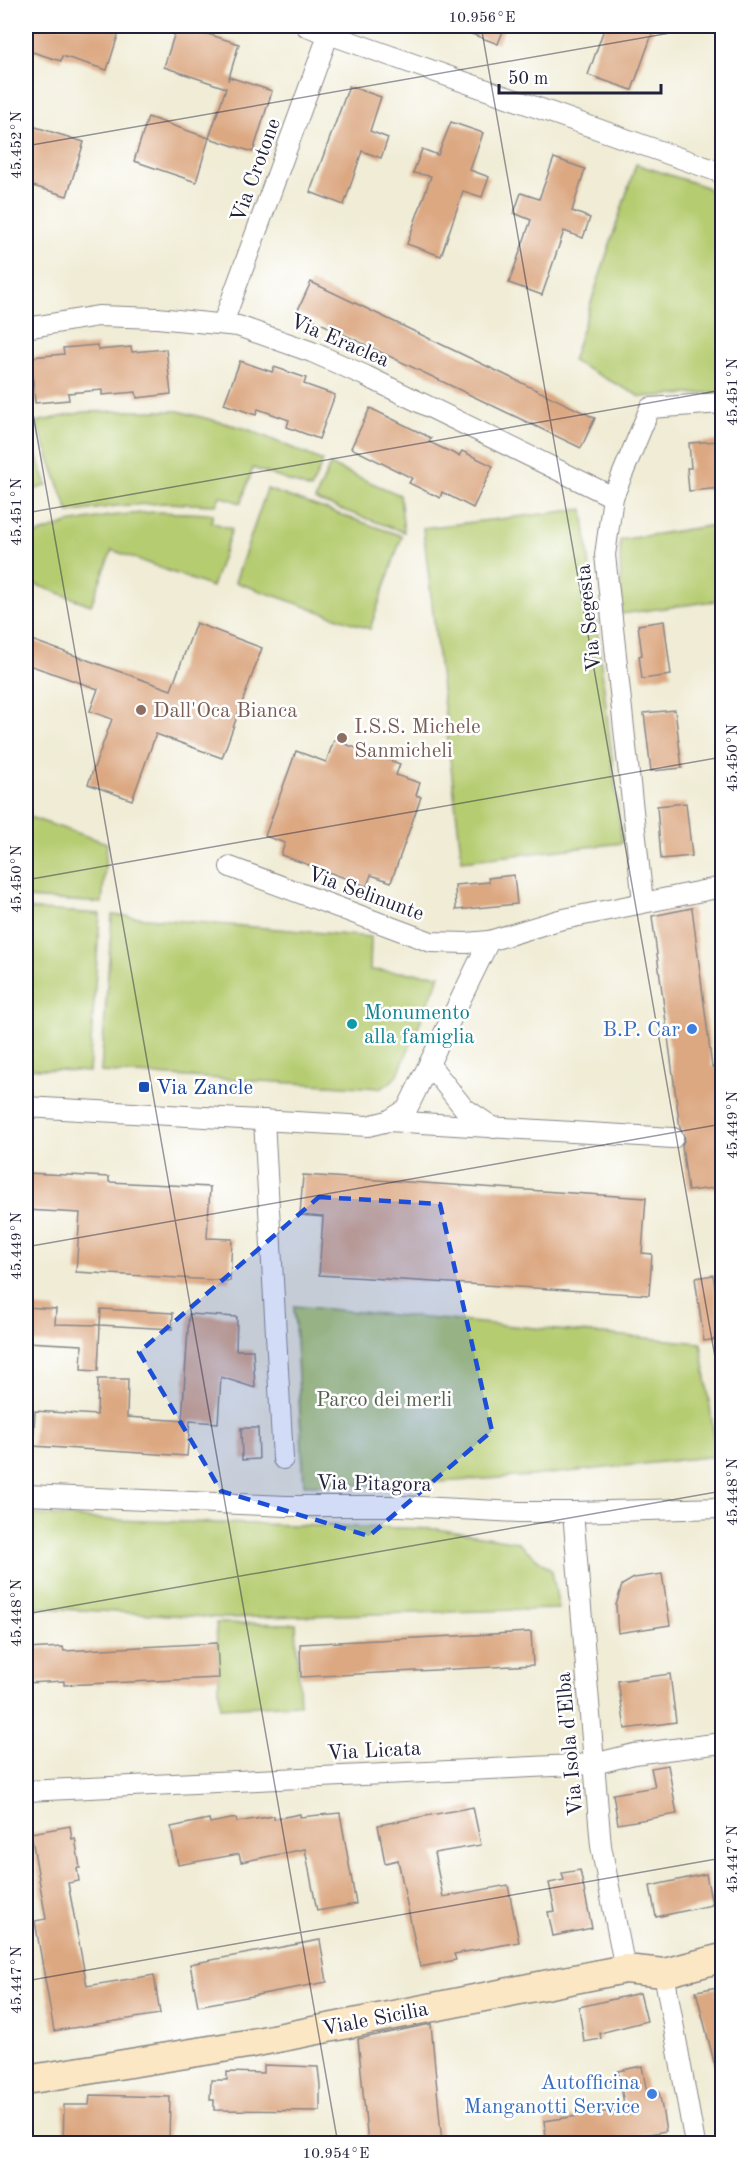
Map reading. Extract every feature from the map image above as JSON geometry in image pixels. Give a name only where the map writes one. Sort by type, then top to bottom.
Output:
[{"type":"street","points":[[306,26],[723,173]]},
{"type":"street","name":"Via Crotone","points":[[223,323],[329,33]]},
{"type":"street","name":"Via Eraclea","points":[[26,328],[98,316],[157,318],[238,326],[312,352],[366,376],[613,497]]},
{"type":"street","name":"Via Segesta","points":[[643,902],[605,555],[613,497],[651,408],[723,404]]},
{"type":"street","name":"Via Selinunte","points":[[230,867],[430,942],[489,941],[559,920],[723,887]]},
{"type":"street","points":[[388,1122],[407,1109],[489,941]]},
{"type":"street","points":[[429,1064],[463,1107],[496,1129]]},
{"type":"street","points":[[26,1107],[368,1126],[388,1122],[673,1138]]},
{"type":"street","points":[[264,1120],[284,1459]]},
{"type":"street","name":"Via Pitagora","points":[[26,1495],[286,1506],[401,1506],[573,1512],[723,1508]]},
{"type":"street","name":"Via Isola d'Elba","points":[[573,1512],[601,1846],[625,1970]]},
{"type":"street","name":"Via Licata","points":[[26,1791],[594,1764],[634,1754],[723,1743]]},
{"type":"street","name":"Viale Sicilia","points":[[26,2080],[247,2043],[625,1970],[664,1973],[723,1958]]},
{"type":"street","points":[[664,1973],[695,2144]]},
{"type":"highlighted area","points":[[319,1197],[440,1204],[492,1431],[369,1536],[221,1491],[139,1352]]},
{"type":"green space","points":[[636,164],[706,187],[722,200],[722,392],[641,397],[572,361]]},
{"type":"green space","points":[[178,411],[247,429],[323,461],[311,489],[253,468],[241,503],[220,496],[216,505],[165,503],[116,506],[69,513],[36,422],[84,412]]},
{"type":"green space","points":[[26,426],[47,485],[26,493]]},
{"type":"green space","points":[[330,465],[400,495],[404,532],[315,500]]},
{"type":"green space","points":[[267,489],[402,536],[370,629],[235,582]]},
{"type":"green space","points":[[583,509],[622,843],[462,861],[423,528]]},
{"type":"green space","points":[[154,512],[213,514],[211,522],[232,529],[212,587],[112,550],[91,605],[26,581],[26,538],[68,523]]},
{"type":"green space","points":[[722,524],[722,600],[621,614],[620,540]]},
{"type":"green space","points":[[26,816],[107,843],[102,903],[26,898]]},
{"type":"green space","points":[[26,909],[100,914],[89,1072],[26,1068]]},
{"type":"green space","points":[[112,915],[371,937],[370,970],[440,975],[398,1074],[390,1083],[380,1088],[101,1072]]},
{"type":"green space","name":"Parco dei merli","points":[[294,1306],[701,1343],[717,1456],[531,1476],[409,1484],[304,1485]]},
{"type":"green space","points":[[26,1514],[109,1520],[437,1529],[517,1542],[552,1571],[559,1609],[225,1618],[26,1607]]},
{"type":"green space","points":[[216,1623],[296,1624],[300,1704],[220,1708]]},
{"type":"green space","points":[[722,1860],[722,1913],[715,1861]]},
{"type":"building","points":[[34,26],[121,26],[107,70],[62,56],[61,61],[26,50]]},
{"type":"building","points":[[177,26],[239,44],[229,77],[272,91],[253,152],[209,138],[226,88],[164,67]]},
{"type":"building","points":[[453,26],[505,26],[498,44]]},
{"type":"building","points":[[605,26],[655,26],[632,90],[588,75]]},
{"type":"building","points":[[349,86],[381,97],[370,131],[388,138],[381,158],[362,151],[344,205],[310,192]]},
{"type":"building","points":[[148,117],[209,138],[196,182],[134,161]]},
{"type":"building","points":[[451,122],[483,133],[470,170],[489,177],[482,197],[463,191],[441,256],[407,244],[431,176],[413,173],[422,149],[438,155]]},
{"type":"building","points":[[26,124],[84,142],[67,196],[26,184]]},
{"type":"building","points":[[554,158],[585,169],[572,211],[590,218],[583,238],[564,231],[542,295],[509,283],[531,220],[514,213],[521,193],[539,199]]},
{"type":"building","points":[[311,282],[595,418],[581,448],[297,312]]},
{"type":"building","points":[[97,345],[98,350],[131,347],[132,352],[166,349],[171,394],[137,398],[136,392],[102,395],[102,390],[68,393],[69,400],[35,403],[31,357],[64,354],[63,348]]},
{"type":"building","points":[[240,361],[272,372],[274,367],[306,378],[304,384],[335,395],[319,439],[287,427],[289,420],[258,409],[256,415],[224,404]]},
{"type":"building","points":[[370,408],[431,438],[429,442],[459,456],[462,451],[493,466],[473,508],[442,492],[440,498],[409,483],[412,478],[351,448]]},
{"type":"building","points":[[719,441],[720,464],[723,463],[723,488],[689,491],[687,468],[691,468],[689,443]]},
{"type":"building","points":[[664,621],[671,675],[642,679],[638,625]]},
{"type":"building","points":[[196,623],[262,648],[222,758],[156,734],[132,800],[88,784],[112,719],[90,711],[98,689],[26,664],[26,638],[171,690]]},
{"type":"building","points":[[675,710],[682,768],[651,771],[644,713]]},
{"type":"building","points":[[334,740],[400,764],[396,775],[420,783],[416,795],[421,797],[391,882],[371,875],[367,886],[281,855],[285,843],[265,836],[296,751],[326,762]]},
{"type":"building","points":[[686,803],[692,856],[661,859],[657,806]]},
{"type":"building","points":[[514,875],[517,904],[456,910],[455,885],[489,882],[488,878]]},
{"type":"building","points":[[692,908],[712,1067],[723,1065],[723,1187],[688,1191],[682,1146],[685,1138],[680,1128],[652,916]]},
{"type":"building","points":[[26,1173],[109,1177],[109,1182],[210,1187],[207,1238],[232,1239],[230,1281],[76,1272],[80,1213],[26,1210]]},
{"type":"building","points":[[303,1175],[646,1198],[642,1253],[652,1254],[649,1295],[319,1275],[323,1217],[300,1215]]},
{"type":"building","points":[[713,1275],[719,1315],[723,1315],[723,1338],[704,1341],[695,1278]]},
{"type":"building","points":[[26,1307],[56,1309],[55,1324],[100,1325],[98,1371],[81,1370],[82,1345],[26,1342]]},
{"type":"building","points":[[101,1309],[173,1313],[172,1329],[100,1325]]},
{"type":"building","points":[[189,1314],[237,1317],[236,1350],[253,1350],[255,1388],[221,1377],[218,1423],[190,1421],[187,1456],[33,1446],[35,1411],[97,1415],[98,1379],[128,1379],[127,1417],[182,1421]]},
{"type":"building","points":[[241,1428],[258,1428],[259,1459],[242,1460]]},
{"type":"building","points":[[662,1574],[670,1625],[618,1633],[616,1605],[622,1585],[634,1578]]},
{"type":"building","points":[[531,1632],[533,1665],[301,1677],[300,1644]]},
{"type":"building","points":[[217,1643],[219,1678],[64,1685],[64,1681],[26,1683],[26,1649],[63,1647],[64,1651]]},
{"type":"building","points":[[670,1674],[676,1722],[625,1729],[618,1681]]},
{"type":"building","points":[[668,1765],[677,1814],[618,1824],[613,1794],[655,1787],[651,1768]]},
{"type":"building","points":[[473,1807],[481,1845],[434,1853],[443,1897],[508,1885],[519,1942],[454,1954],[456,1960],[420,1967],[398,1860],[385,1863],[378,1825]]},
{"type":"building","points":[[340,1813],[356,1904],[317,1911],[305,1849],[241,1862],[239,1854],[178,1865],[171,1827],[209,1819],[210,1823],[236,1818],[237,1822],[274,1816],[274,1819],[300,1814],[300,1817]]},
{"type":"building","points":[[70,1826],[72,1839],[75,1838],[80,1868],[77,1868],[79,1881],[68,1883],[87,1986],[154,1975],[160,2014],[54,2031],[35,1921],[46,1919],[31,1833]]},
{"type":"building","points":[[580,1870],[592,1928],[553,1936],[548,1912],[555,1911],[549,1883],[564,1880],[562,1873]]},
{"type":"building","points":[[706,1874],[712,1905],[656,1917],[650,1886]]},
{"type":"building","points":[[320,1940],[327,1982],[198,2006],[190,1964]]},
{"type":"building","points":[[723,1986],[723,2069],[716,2070],[696,1991]]},
{"type":"building","points":[[640,1993],[647,2021],[600,2033],[601,2039],[584,2042],[579,2007]]},
{"type":"building","points":[[431,2024],[442,2144],[368,2144],[358,2039]]},
{"type":"building","points":[[264,2065],[318,2067],[320,2111],[214,2110],[214,2100],[210,2100],[211,2080],[227,2080],[227,2072],[264,2073]]},
{"type":"building","points":[[642,2066],[647,2093],[659,2091],[666,2131],[594,2144],[547,2144],[544,2121],[625,2109],[618,2071]]},
{"type":"building","points":[[90,2095],[170,2097],[169,2144],[63,2144],[64,2105],[89,2105]]},
{"type":"place","name":"Dall'Oca Bianca","points":[[141,710]]},
{"type":"place","name":"I.S.S. Michele Sanmicheli","points":[[342,738]]},
{"type":"place","name":"Monumento alla famiglia","points":[[352,1024]]},
{"type":"place","name":"B.P. Car","points":[[692,1029]]},
{"type":"place","name":"Via Zancle","points":[[144,1087]]},
{"type":"place","name":"Autofficina Manganotti Service","points":[[652,2094]]}]
